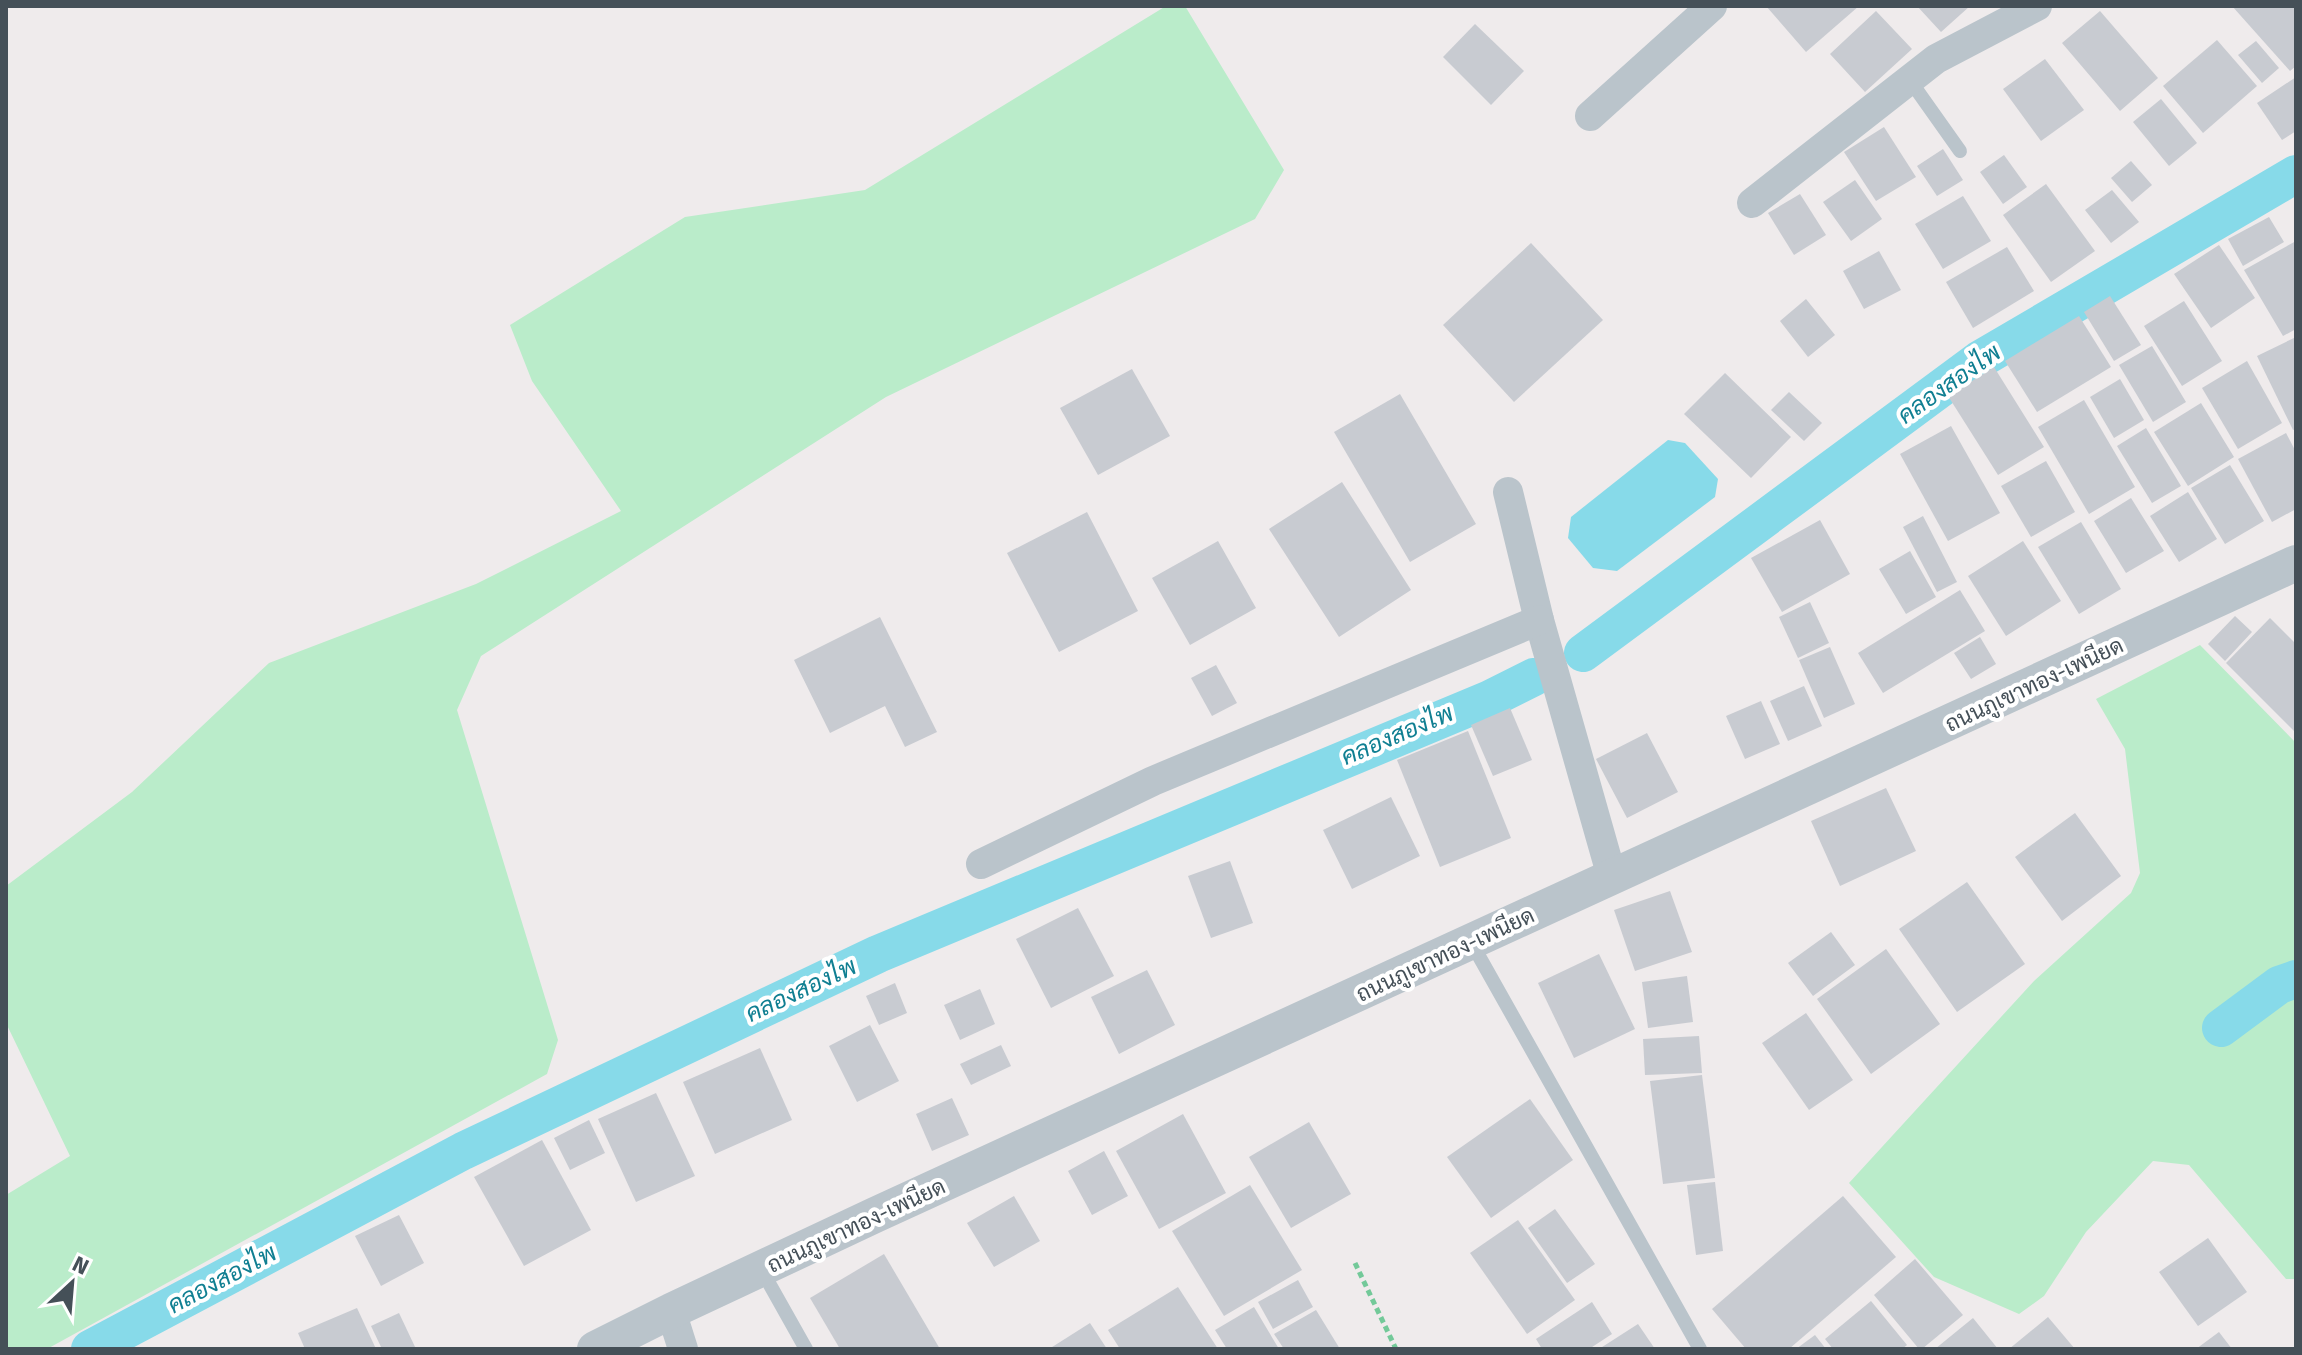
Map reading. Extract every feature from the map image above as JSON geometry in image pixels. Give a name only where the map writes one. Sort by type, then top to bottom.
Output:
[{"type":"street","points":[[1590,116],[1712,6]]},
{"type":"street","points":[[1752,203],[1936,59],[2037,6]]},
{"type":"street","points":[[1508,492],[1539,620],[1612,877]]},
{"type":"street","name":"ถนนภูเขาทอง-เพนียด","points":[[595,1349],[761,1269],[2296,563]]},
{"type":"street","points":[[981,864],[1153,781],[1539,620]]},
{"type":"street","points":[[671,1311],[683,1349]]},
{"type":"lane","points":[[1909,79],[1960,151]]},
{"type":"lane","points":[[1470,942],[1700,1349]]},
{"type":"lane","points":[[761,1269],[806,1349]]},
{"type":"path","points":[[1355,1263],[1396,1349]]},
{"type":"green space","points":[[1166,6],[1185,6],[1284,170],[1255,219],[886,397],[481,656],[457,710],[558,1040],[547,1074],[47,1349],[6,1349],[6,1195],[70,1156],[6,1023],[6,886],[132,792],[269,663],[476,584],[621,511],[532,381],[510,325],[685,217],[865,190]]},
{"type":"green space","points":[[2200,645],[2296,743],[2296,1279],[2286,1279],[2189,1165],[2153,1161],[2086,1232],[2044,1296],[2019,1314],[1934,1277],[1849,1183],[2034,981],[2131,893],[2140,873],[2125,749],[2096,699]]},
{"type":"water","points":[[1668,440],[1685,443],[1718,479],[1715,497],[1617,571],[1593,568],[1568,538],[1571,517]]},
{"type":"building","points":[[1766,6],[1859,6],[1806,52]]},
{"type":"building","points":[[1917,6],[1970,6],[1941,32]]},
{"type":"building","points":[[2232,6],[2296,6],[2296,66],[2290,71]]},
{"type":"building","points":[[1876,11],[1912,49],[1865,92],[1830,54]]},
{"type":"building","points":[[2100,11],[2158,78],[2120,111],[2062,43]]},
{"type":"building","points":[[1475,24],[1524,71],[1491,105],[1443,57]]},
{"type":"building","points":[[2217,40],[2257,86],[2203,133],[2163,86]]},
{"type":"building","points":[[2256,41],[2279,68],[2262,83],[2238,55]]},
{"type":"building","points":[[2045,59],[2084,110],[2041,141],[2003,89]]},
{"type":"building","points":[[2296,77],[2296,131],[2282,140],[2257,103]]},
{"type":"building","points":[[2161,99],[2197,143],[2169,166],[2133,122]]},
{"type":"building","points":[[1884,127],[1916,177],[1876,201],[1844,152]]},
{"type":"building","points":[[1943,149],[1963,180],[1937,196],[1917,166]]},
{"type":"building","points":[[2004,155],[2027,187],[2003,204],[1980,172]]},
{"type":"building","points":[[2131,161],[2152,185],[2132,202],[2111,178]]},
{"type":"building","points":[[1855,180],[1882,219],[1851,241],[1823,202]]},
{"type":"building","points":[[2046,184],[2095,251],[2051,282],[2003,215]]},
{"type":"building","points":[[2112,190],[2139,222],[2111,243],[2085,210]]},
{"type":"building","points":[[1800,194],[1826,235],[1794,255],[1768,213]]},
{"type":"building","points":[[1963,196],[1991,241],[1943,269],[1915,224]]},
{"type":"building","points":[[2269,217],[2284,242],[2243,266],[2228,239]]},
{"type":"building","points":[[2296,241],[2296,329],[2283,336],[2244,270]]},
{"type":"building","points":[[1531,243],[1603,320],[1514,402],[1443,325]]},
{"type":"building","points":[[2219,245],[2255,298],[2211,328],[2174,274]]},
{"type":"building","points":[[2007,247],[2034,291],[1973,328],[1946,282]]},
{"type":"building","points":[[1879,251],[1901,290],[1864,309],[1843,271]]},
{"type":"building","points":[[2110,296],[2141,345],[2114,361],[2084,312]]},
{"type":"building","points":[[1806,299],[1835,335],[1808,357],[1780,321]]},
{"type":"building","points":[[2184,301],[2222,361],[2182,386],[2144,326]]},
{"type":"building","points":[[2079,316],[2111,367],[2037,412],[2005,361]]},
{"type":"building","points":[[2296,337],[2296,429],[2293,430],[2257,356]]},
{"type":"building","points":[[2152,346],[2186,402],[2153,422],[2119,365]]},
{"type":"building","points":[[2247,361],[2282,423],[2238,449],[2202,388]]},
{"type":"building","points":[[1994,367],[2044,447],[1998,475],[1948,396]]},
{"type":"building","points":[[1132,369],[1170,436],[1098,475],[1060,408]]},
{"type":"building","points":[[1725,373],[1791,437],[1751,478],[1684,414]]},
{"type":"building","points":[[2120,379],[2144,420],[2114,438],[2090,397]]},
{"type":"building","points":[[1789,392],[1822,423],[1804,441],[1771,410]]},
{"type":"building","points":[[1400,394],[1476,524],[1410,562],[1334,432]]},
{"type":"building","points":[[2084,400],[2135,487],[2089,514],[2038,427]]},
{"type":"building","points":[[2201,403],[2234,457],[2188,486],[2154,432]]},
{"type":"building","points":[[1951,426],[2000,513],[1948,541],[1900,454]]},
{"type":"building","points":[[2146,428],[2181,486],[2152,503],[2117,446]]},
{"type":"building","points":[[2286,433],[2296,452],[2296,509],[2272,522],[2238,459]]},
{"type":"building","points":[[2046,461],[2075,512],[2031,537],[2001,486]]},
{"type":"building","points":[[2230,465],[2264,521],[2225,544],[2191,488]]},
{"type":"building","points":[[1342,482],[1411,590],[1339,637],[1269,529]]},
{"type":"building","points":[[2188,492],[2217,539],[2179,562],[2150,516]]},
{"type":"building","points":[[2131,498],[2164,551],[2126,573],[2094,521]]},
{"type":"building","points":[[1087,512],[1138,611],[1059,652],[1007,553]]},
{"type":"building","points":[[1923,516],[1957,582],[1937,592],[1903,527]]},
{"type":"building","points":[[1820,520],[1850,574],[1782,612],[1751,558]]},
{"type":"building","points":[[2081,522],[2121,589],[2079,614],[2038,547]]},
{"type":"building","points":[[1218,541],[1256,608],[1190,645],[1152,578]]},
{"type":"building","points":[[2023,541],[2061,601],[2006,636],[1968,576]]},
{"type":"building","points":[[1910,551],[1936,597],[1906,614],[1879,569]]},
{"type":"building","points":[[1960,590],[1985,631],[1883,693],[1858,653]]},
{"type":"building","points":[[1810,602],[1829,643],[1798,658],[1779,617]]},
{"type":"building","points":[[2235,616],[2252,632],[2225,661],[2208,644]]},
{"type":"building","points":[[880,617],[937,732],[905,747],[885,706],[830,733],[794,660]]},
{"type":"building","points":[[2270,618],[2296,644],[2296,733],[2226,663]]},
{"type":"building","points":[[1980,637],[1996,664],[1971,679],[1954,653]]},
{"type":"building","points":[[1830,647],[1855,704],[1824,718],[1799,660]]},
{"type":"building","points":[[1216,665],[1237,703],[1212,716],[1191,678]]},
{"type":"building","points":[[1804,686],[1822,726],[1788,741],[1770,701]]},
{"type":"building","points":[[1761,701],[1780,744],[1745,759],[1726,716]]},
{"type":"building","points":[[1510,708],[1532,760],[1493,776],[1471,725]]},
{"type":"building","points":[[1468,731],[1511,838],[1440,867],[1397,760]]},
{"type":"building","points":[[1647,733],[1678,792],[1627,818],[1596,759]]},
{"type":"building","points":[[1886,788],[1916,851],[1840,886],[1811,821]]},
{"type":"building","points":[[1391,797],[1420,856],[1352,889],[1323,830]]},
{"type":"building","points":[[2075,813],[2121,876],[2062,921],[2015,857]]},
{"type":"building","points":[[1230,861],[1253,923],[1211,938],[1188,876]]},
{"type":"building","points":[[1967,882],[2025,964],[1957,1012],[1899,929]]},
{"type":"building","points":[[1670,891],[1692,952],[1635,971],[1614,910]]},
{"type":"building","points":[[1078,908],[1114,976],[1051,1008],[1016,939]]},
{"type":"building","points":[[1831,932],[1855,965],[1813,996],[1788,963]]},
{"type":"building","points":[[1886,949],[1940,1024],[1871,1074],[1817,999]]},
{"type":"building","points":[[1599,954],[1635,1029],[1574,1058],[1538,983]]},
{"type":"building","points":[[1147,970],[1175,1025],[1119,1054],[1091,997]]},
{"type":"building","points":[[1687,976],[1693,1022],[1648,1028],[1642,982]]},
{"type":"building","points":[[895,983],[907,1013],[879,1025],[866,996]]},
{"type":"building","points":[[980,989],[995,1024],[960,1040],[944,1005]]},
{"type":"building","points":[[1806,1013],[1853,1080],[1809,1110],[1762,1043]]},
{"type":"building","points":[[870,1025],[899,1081],[857,1102],[829,1046]]},
{"type":"building","points":[[1699,1036],[1702,1073],[1645,1075],[1643,1039]]},
{"type":"building","points":[[1001,1045],[1011,1066],[971,1085],[960,1064]]},
{"type":"building","points":[[760,1048],[792,1120],[715,1154],[683,1082]]},
{"type":"building","points":[[1702,1075],[1715,1178],[1663,1184],[1650,1081]]},
{"type":"building","points":[[656,1093],[695,1176],[636,1202],[598,1119]]},
{"type":"building","points":[[952,1098],[969,1135],[932,1151],[916,1114]]},
{"type":"building","points":[[1530,1099],[1573,1160],[1491,1218],[1447,1157]]},
{"type":"building","points":[[1183,1114],[1226,1193],[1159,1229],[1116,1151]]},
{"type":"building","points":[[589,1120],[605,1153],[570,1170],[554,1138]]},
{"type":"building","points":[[1309,1122],[1351,1194],[1291,1228],[1249,1157]]},
{"type":"building","points":[[542,1140],[591,1230],[524,1266],[474,1177]]},
{"type":"building","points":[[1104,1151],[1128,1196],[1092,1215],[1068,1171]]},
{"type":"building","points":[[1715,1182],[1723,1251],[1696,1255],[1687,1185]]},
{"type":"building","points":[[1250,1185],[1302,1270],[1224,1316],[1172,1231]]},
{"type":"building","points":[[1014,1196],[1040,1241],[994,1267],[967,1223]]},
{"type":"building","points":[[1843,1196],[1896,1257],[1789,1349],[1746,1349],[1712,1309]]},
{"type":"building","points":[[1555,1209],[1595,1264],[1567,1283],[1528,1228]]},
{"type":"building","points":[[399,1215],[424,1263],[381,1286],[355,1236]]},
{"type":"building","points":[[1518,1220],[1575,1300],[1527,1334],[1470,1253]]},
{"type":"building","points":[[2208,1238],[2247,1292],[2198,1326],[2159,1272]]},
{"type":"building","points":[[884,1254],[940,1349],[840,1349],[810,1298]]},
{"type":"building","points":[[1915,1259],[1963,1315],[1922,1349],[1874,1295]]},
{"type":"building","points":[[1298,1280],[1313,1307],[1273,1329],[1258,1302]]},
{"type":"building","points":[[1178,1287],[1218,1349],[1120,1349],[1108,1330]]},
{"type":"building","points":[[1871,1301],[1907,1345],[1902,1349],[1833,1349],[1825,1339]]},
{"type":"building","points":[[1592,1302],[1612,1334],[1589,1349],[1542,1349],[1536,1339]]},
{"type":"building","points":[[1254,1307],[1279,1349],[1227,1349],[1215,1330]]},
{"type":"building","points":[[357,1308],[376,1349],[305,1349],[298,1333]]},
{"type":"building","points":[[1316,1310],[1340,1349],[1284,1349],[1274,1334]]},
{"type":"building","points":[[399,1313],[416,1349],[382,1349],[371,1326]]},
{"type":"building","points":[[2048,1317],[2075,1349],[2009,1349]]},
{"type":"building","points":[[1973,1318],[1998,1349],[1935,1349]]},
{"type":"building","points":[[1090,1323],[1107,1349],[1049,1349]]},
{"type":"building","points":[[1638,1324],[1655,1349],[1599,1349]]},
{"type":"building","points":[[2219,1332],[2232,1349],[2196,1349]]},
{"type":"building","points":[[1815,1335],[1826,1349],[1796,1349]]},
{"type":"waterway","name":"คลองสองไพ","points":[[1583,653],[1979,360],[2296,174]]},
{"type":"waterway","name":"คลองสองไพ","points":[[90,1349],[463,1151],[878,954],[1490,699],[1534,677]]},
{"type":"waterway","points":[[2221,1028],[2279,985],[2296,979]]}]
